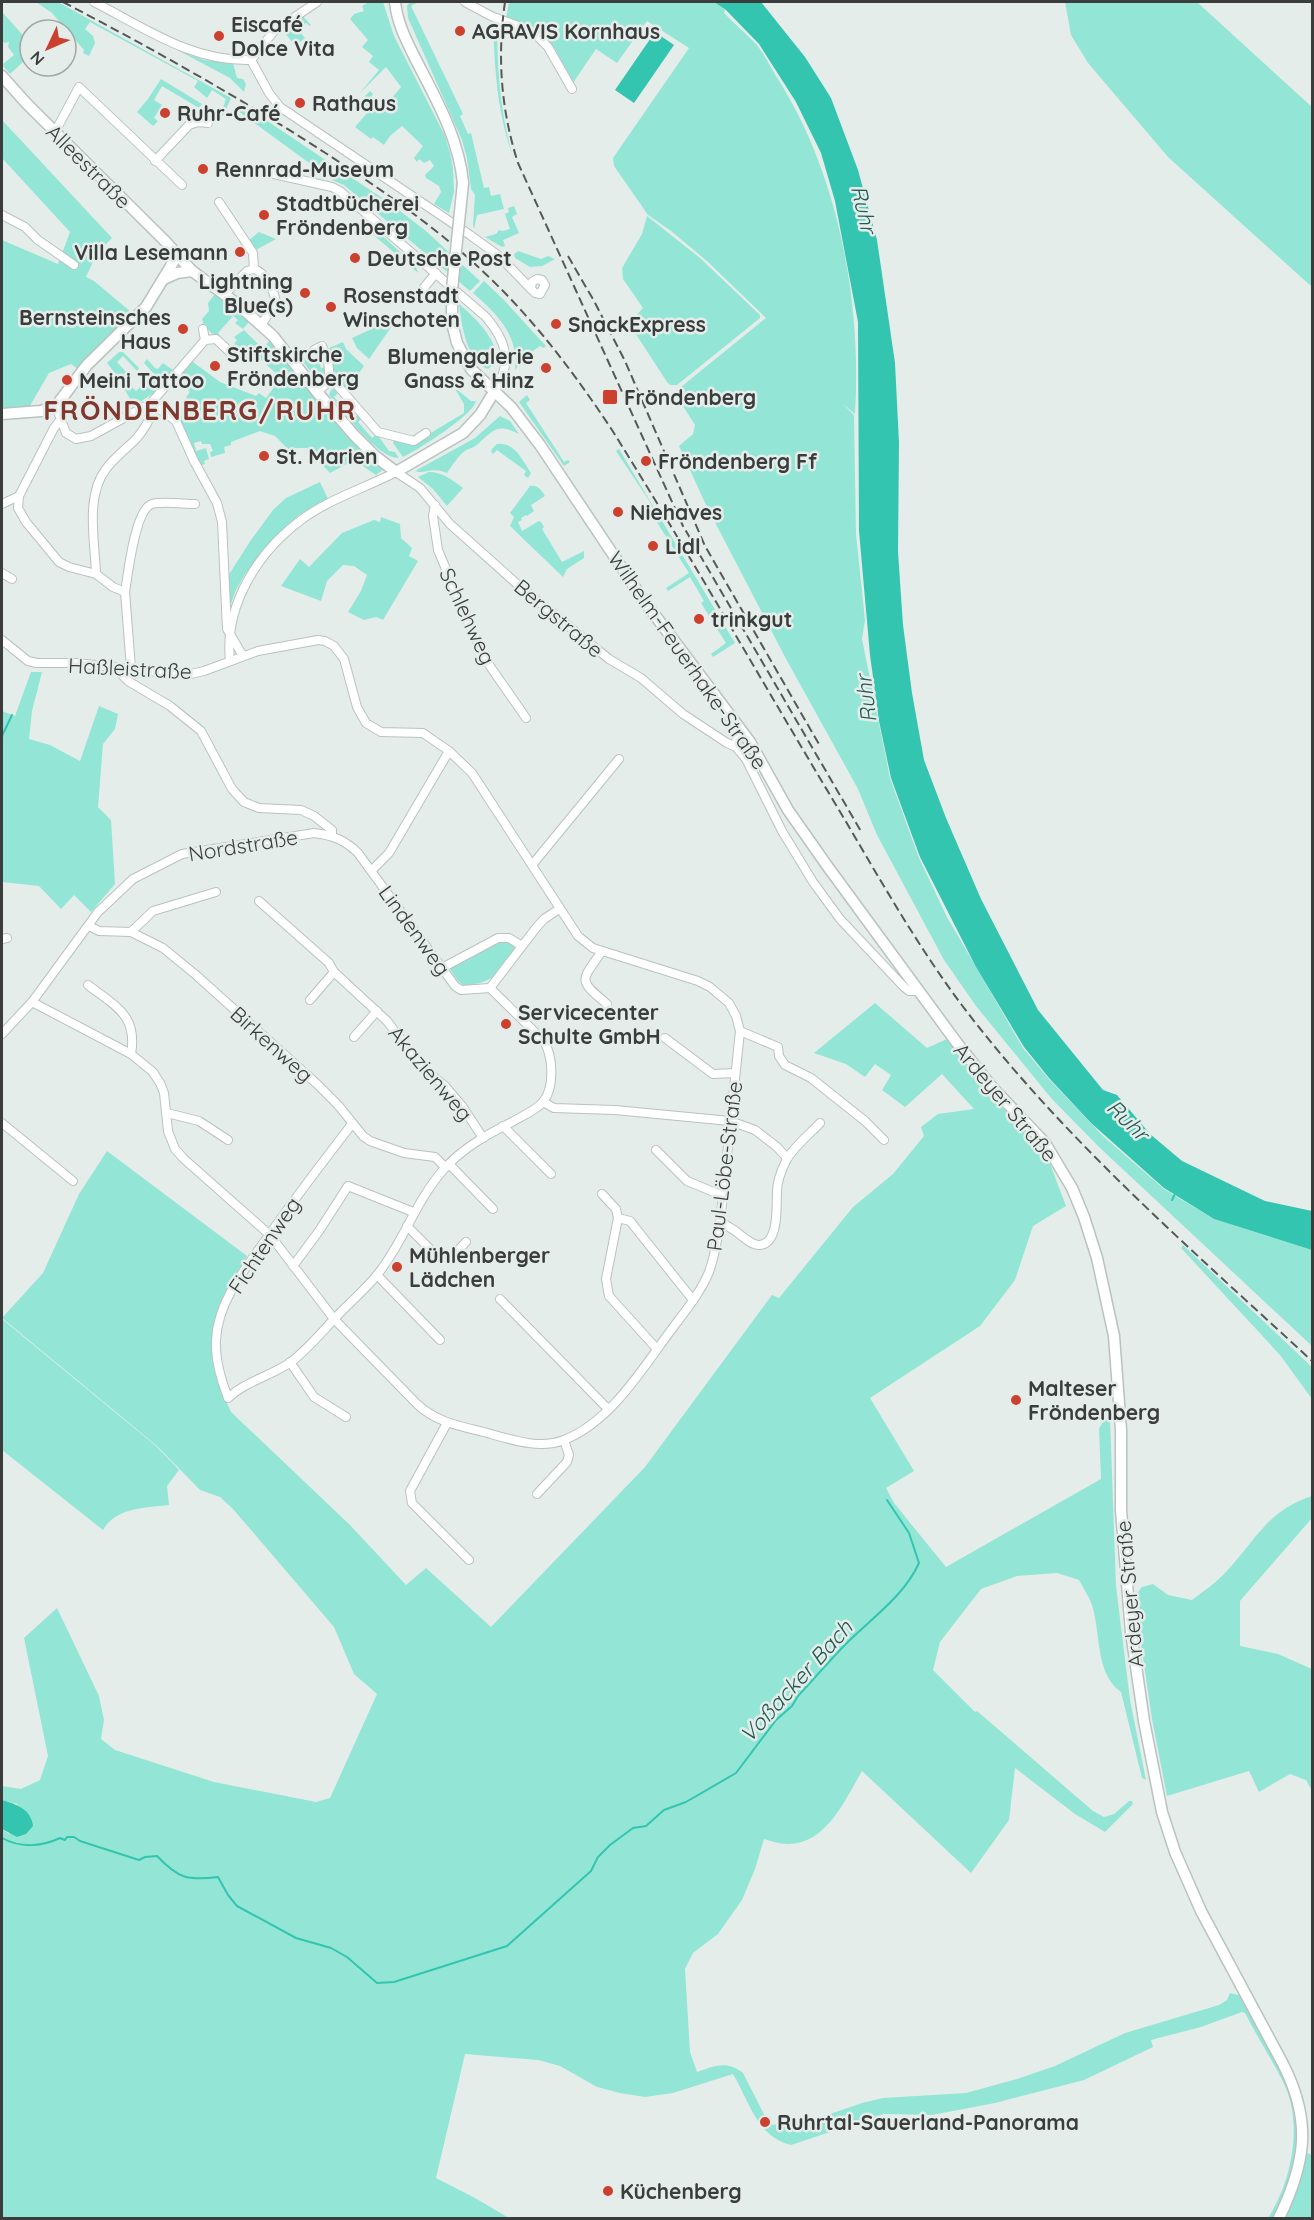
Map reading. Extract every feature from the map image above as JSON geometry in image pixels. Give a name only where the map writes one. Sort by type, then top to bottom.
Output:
[{"type":"main road","name":"Wilhelm-Feuerhake-Straße","points":[[395,2],[404,34],[455,142],[461,164],[463,183],[452,289],[452,323],[464,358],[471,369],[511,407],[540,445],[642,598],[750,742],[788,810],[918,991]]},
{"type":"main road","name":"Alleestraße","points":[[2,76],[192,271],[225,294],[261,324],[368,449],[396,472]]},
{"type":"main road","points":[[2,414],[42,411],[56,406],[87,365],[146,307],[177,256]]},
{"type":"main road","points":[[164,279],[177,273],[192,271]]},
{"type":"main road","points":[[396,472],[463,433],[480,415],[494,392]]},
{"type":"main road","name":"Ardeyer Straße","points":[[918,991],[992,1087],[1030,1125],[1056,1159],[1072,1188],[1097,1258],[1114,1336],[1121,1430],[1121,1510],[1131,1632],[1144,1721],[1162,1812],[1192,1893],[1283,2064],[1292,2082],[1301,2110],[1303,2123],[1300,2158],[1295,2179],[1279,2218]]},
{"type":"street","points":[[94,2],[198,54],[235,61],[251,60],[274,32],[317,2]]},
{"type":"street","points":[[116,13],[117,2]]},
{"type":"street","points":[[465,2],[492,16],[508,20],[532,31],[548,48],[572,89]]},
{"type":"street","points":[[251,60],[269,93],[280,107],[499,256],[531,289]]},
{"type":"street","points":[[51,128],[67,109],[79,87],[182,185]]},
{"type":"street","points":[[155,161],[189,125],[208,123]]},
{"type":"street","points":[[278,175],[340,191],[486,317],[500,337],[506,358],[504,375],[494,392]]},
{"type":"street","points":[[219,202],[253,253],[254,269]]},
{"type":"street","points":[[2,215],[25,227],[38,240],[74,265]]},
{"type":"street","points":[[225,294],[247,272],[254,269]]},
{"type":"street","points":[[254,269],[263,274],[276,300],[274,307],[261,324]]},
{"type":"street","points":[[422,290],[436,273]]},
{"type":"street","points":[[203,329],[205,340]]},
{"type":"street","points":[[96,574],[94,508],[99,483],[106,468],[138,437],[147,425],[153,405],[205,340],[216,339],[232,354]]},
{"type":"street","points":[[314,350],[322,346],[328,360],[330,381],[341,390],[378,432],[414,441],[426,434]]},
{"type":"street","points":[[317,392],[330,381]]},
{"type":"street","points":[[56,406],[69,436],[76,439],[105,429],[153,405]]},
{"type":"street","points":[[153,405],[173,417],[182,429],[194,461],[217,503],[222,522],[227,629],[243,656]]},
{"type":"street","points":[[61,419],[54,428],[19,496],[18,508],[26,522],[59,562],[96,574],[113,587],[125,592]]},
{"type":"street","points":[[230,661],[228,647],[235,610],[247,578],[279,541],[302,519],[396,472]]},
{"type":"street","name":"Bergstraße","points":[[396,472],[420,488],[450,524],[517,584],[609,659],[641,678],[683,714],[736,747],[746,759],[782,831],[813,882],[840,919],[904,987],[909,991],[918,991]]},
{"type":"street","points":[[2,504],[19,496]]},
{"type":"street","points":[[131,668],[125,592],[138,521],[143,510],[152,504],[195,504]]},
{"type":"street","name":"Schlehweg","points":[[435,505],[433,516],[438,550],[475,639],[485,659],[526,718]]},
{"type":"street","points":[[2,573],[12,579]]},
{"type":"street","name":"Haßleistraße","points":[[2,640],[28,661],[37,663],[76,663],[191,674],[258,651],[318,640],[326,641],[334,646],[344,659],[357,707],[372,728],[388,733],[423,733],[449,751]]},
{"type":"street","points":[[116,668],[128,681],[170,706],[201,731],[232,789],[244,802],[259,808],[301,810],[327,825],[332,830],[332,836],[352,847],[372,870],[389,853],[449,751],[480,783],[578,936],[593,948],[698,981],[710,987],[729,1003],[740,1031],[778,1047],[779,1056],[785,1065],[811,1078],[865,1121],[884,1140]]},
{"type":"street","points":[[736,747],[737,725]]},
{"type":"street","points":[[532,865],[619,759]]},
{"type":"street","name":"Nordstraße","points":[[2,1034],[32,1002],[108,901],[133,879],[182,854],[314,833],[332,836]]},
{"type":"street","name":"Lindenweg","points":[[372,870],[455,986],[461,990],[490,988]]},
{"type":"street","points":[[131,932],[153,911],[216,892]]},
{"type":"street","name":"Akazienweg","points":[[259,901],[329,963],[334,972],[377,1011],[423,1068],[445,1086],[462,1106],[483,1137]]},
{"type":"street","points":[[221,1381],[239,1388],[263,1378],[290,1362],[313,1343],[377,1275],[413,1212],[447,1166],[483,1137],[530,1112],[543,1102],[551,1070],[549,1050],[540,1035],[490,988],[544,919],[559,909]]},
{"type":"street","name":"Birkenweg","points":[[89,926],[99,932],[131,932],[163,948],[317,1084],[370,1141],[404,1153],[435,1157],[493,1209]]},
{"type":"street","points":[[442,968],[498,938],[509,938],[522,946]]},
{"type":"street","points":[[602,951],[584,976],[584,982],[607,1004]]},
{"type":"street","points":[[310,1000],[334,972]]},
{"type":"street","points":[[88,985],[129,1019],[134,1041],[131,1054]]},
{"type":"street","name":"Paul-Löbe-Straße","points":[[32,1002],[131,1054],[153,1072],[160,1083],[171,1141],[183,1160],[270,1235],[334,1319],[417,1404],[429,1414],[447,1423],[538,1444],[564,1440],[588,1426],[608,1409],[629,1387],[702,1286],[712,1263],[720,1223],[721,1195],[740,1031]]},
{"type":"street","name":"Akazienweg","points":[[354,1037],[377,1011]]},
{"type":"street","points":[[665,1038],[713,1074],[735,1072]]},
{"type":"street","points":[[543,1102],[554,1108],[636,1112],[730,1121],[755,1130],[787,1158]]},
{"type":"street","points":[[167,1113],[200,1121],[228,1140]]},
{"type":"street","points":[[2,1123],[73,1181]]},
{"type":"street","points":[[720,1223],[730,1225],[758,1245],[765,1243],[777,1219],[778,1182],[787,1158],[820,1123]]},
{"type":"street","name":"Fichtenweg","points":[[239,1388],[228,1398],[221,1381],[218,1364],[216,1339],[228,1300],[240,1276],[352,1124]]},
{"type":"street","points":[[503,1126],[550,1174]]},
{"type":"street","points":[[656,1150],[687,1181],[721,1195]]},
{"type":"street","points":[[293,1266],[348,1186],[413,1212]]},
{"type":"street","points":[[602,1194],[616,1209],[618,1218],[606,1279],[609,1296],[657,1349]]},
{"type":"street","points":[[618,1218],[630,1221],[693,1300]]},
{"type":"street","points":[[406,1226],[437,1256],[442,1258],[451,1257],[466,1242]]},
{"type":"street","points":[[377,1275],[440,1340]]},
{"type":"street","points":[[500,1299],[608,1409]]},
{"type":"street","points":[[290,1362],[314,1397],[346,1417]]},
{"type":"street","points":[[447,1423],[410,1491],[412,1503],[421,1514],[469,1560]]},
{"type":"street","points":[[537,1494],[567,1462],[569,1455],[564,1440]]},
{"type":"shaded area","points":[[36,2],[58,2],[231,98],[223,116],[221,114],[226,99],[212,90],[207,98],[194,87],[198,81],[90,22],[85,29],[93,36],[95,43],[89,56],[83,53],[84,50],[78,43],[78,18],[56,18]]},
{"type":"shaded area","points":[[366,2],[383,2],[394,36],[445,136],[453,168],[454,192],[449,213],[434,204],[441,192],[439,186],[425,175],[434,166],[430,160],[424,163],[419,159],[417,162],[414,158],[423,146],[402,126],[390,136],[384,145],[355,127],[368,112],[358,103],[370,91],[373,94],[369,100],[381,111],[401,87],[386,67],[359,94],[379,70],[369,62],[373,56],[362,47],[368,40],[350,19],[354,14],[364,11],[362,6]]},
{"type":"shaded area","points":[[410,2],[418,2],[411,6],[463,114],[460,116],[468,134],[471,133],[484,188],[489,187],[491,196],[500,194],[504,209],[477,215],[474,229],[475,195],[471,189],[462,140],[408,18],[407,6]]},
{"type":"shaded area","points":[[509,2],[714,2],[725,10],[724,13],[757,45],[765,56],[797,113],[815,153],[830,195],[841,239],[854,327],[855,414],[843,404],[854,415],[856,534],[865,620],[862,639],[890,778],[919,858],[947,917],[1023,1048],[1103,1136],[1164,1189],[1214,1219],[1312,1250],[1312,1346],[1099,1147],[1051,1098],[976,1006],[944,960],[877,835],[858,789],[785,657],[706,505],[679,446],[693,434],[695,425],[676,395],[676,391],[766,318],[708,262],[648,215],[614,166],[613,158],[689,48],[647,21],[617,63],[596,49],[573,83],[554,47],[533,29],[506,18]]},
{"type":"shaded area","points":[[1065,2],[1197,2],[1312,107],[1312,287],[1168,157],[1088,63],[1071,35]]},
{"type":"shaded area","points":[[2,12],[18,30],[18,67],[10,74],[3,64],[14,55],[8,47],[9,42],[4,43],[2,40]]},
{"type":"shaded area","points":[[300,13],[311,25],[306,23],[298,30],[305,38],[300,42],[297,39],[293,43],[280,27]]},
{"type":"shaded area","points":[[497,21],[502,107],[513,157],[503,124],[498,91],[493,23]]},
{"type":"shaded area","points":[[179,51],[204,60],[233,63],[237,78],[243,79],[246,84],[244,92],[230,78]]},
{"type":"shaded area","points":[[161,79],[202,104],[199,108],[162,86],[154,100],[162,105],[154,118],[158,121],[153,126],[137,112]]},
{"type":"shaded area","points":[[242,104],[391,204],[426,231],[480,281],[470,291],[344,185],[334,181],[238,111]]},
{"type":"shaded area","points":[[2,120],[112,238],[97,253],[86,277],[137,317],[82,372],[71,364],[49,373],[27,411],[2,414],[2,240],[58,264],[70,232],[2,158]]},
{"type":"shaded area","points":[[514,206],[517,214],[512,217],[519,233],[503,240],[505,246],[502,247],[485,237],[496,234],[499,230],[510,229],[505,214],[509,212],[508,208]]},
{"type":"shaded area","points":[[647,216],[700,258],[760,315],[760,318],[677,385],[670,385],[667,382],[630,325],[643,308],[623,279],[622,268],[642,234]]},
{"type":"shaded area","points":[[373,227],[416,267],[418,273],[370,232]]},
{"type":"shaded area","points":[[259,232],[276,239],[254,251],[248,241]]},
{"type":"shaded area","points":[[518,251],[541,259],[548,256],[555,259],[542,266],[530,267],[515,258],[514,254]]},
{"type":"shaded area","points":[[484,281],[546,346],[544,348],[540,346],[523,358],[515,370],[514,346],[510,336],[498,317],[473,293]]},
{"type":"shaded area","points":[[218,290],[253,317],[243,329],[235,323],[238,320],[233,316],[218,333],[220,336],[217,338],[204,326],[202,319],[209,311],[208,303]]},
{"type":"shaded area","points":[[459,304],[473,316],[493,344],[496,353],[494,362],[488,369],[475,359],[470,351]]},
{"type":"shaded area","points":[[391,320],[394,323],[369,359],[357,348],[352,338]]},
{"type":"shaded area","points":[[244,330],[263,349],[273,336],[388,466],[376,475],[354,460],[330,473],[307,448],[289,450],[275,436],[260,431],[231,442],[231,445],[224,447],[225,453],[211,457],[210,452],[213,451],[210,444],[202,444],[201,441],[194,443],[196,451],[206,448],[209,459],[201,465],[175,420],[184,414],[186,416],[191,409],[186,397],[190,392],[185,387],[190,382],[186,378],[178,389],[171,382],[189,359],[220,382],[256,396],[259,393],[266,398],[281,378],[246,346],[241,351],[234,344],[237,340],[234,337]]},
{"type":"shaded area","points":[[343,342],[346,349],[364,366],[346,391],[334,378],[335,373],[327,349]]},
{"type":"shaded area","points":[[299,348],[306,361],[317,356],[315,352],[320,352],[323,358],[318,360],[321,368],[326,367],[323,378],[315,378],[295,350]]},
{"type":"shaded area","points":[[119,352],[123,352],[139,368],[137,371],[123,356],[117,362],[129,375],[125,380],[136,391],[154,374],[144,363],[147,359],[155,368],[158,369],[163,363],[173,370],[155,392],[134,406],[122,382],[107,363]]},
{"type":"shaded area","points":[[454,387],[471,401],[476,401],[473,407],[444,432],[403,457],[393,443],[395,438],[414,443],[464,413],[464,404]]},
{"type":"shaded area","points":[[334,389],[338,393],[334,397],[353,418],[358,415],[361,419],[358,422],[372,438],[377,434],[389,451],[395,452],[399,458],[381,451],[361,433],[329,395]]},
{"type":"shaded area","points":[[527,395],[530,400],[526,403],[564,462],[568,460],[570,462],[564,466],[519,402]]},
{"type":"shaded area","points":[[500,416],[510,421],[519,434],[506,429],[492,432],[462,453],[447,473],[437,470],[415,471],[475,438]]},
{"type":"shaded area","points":[[497,444],[509,446],[517,453],[531,473],[528,478],[524,475],[526,471],[497,450],[493,454],[491,452]]},
{"type":"shaded area","points":[[619,449],[735,643],[713,657],[711,654],[726,643],[701,603],[704,601],[690,577],[668,591],[666,588],[689,573],[651,513],[650,502],[616,451]]},
{"type":"shaded area","points":[[429,472],[443,475],[463,488],[447,506],[433,489],[418,477]]},
{"type":"shaded area","points":[[320,482],[328,499],[300,514],[278,535],[245,574],[229,609],[228,576],[251,540],[273,510],[286,498]]},
{"type":"shaded area","points":[[530,486],[537,487],[545,496],[531,505],[534,511],[518,522],[522,531],[541,522],[544,527],[542,529],[562,562],[584,551],[584,558],[567,569],[563,577],[510,526],[514,517],[510,513]]},
{"type":"shaded area","points":[[381,517],[400,524],[401,538],[412,548],[409,556],[418,561],[383,620],[376,617],[364,620],[348,612],[361,591],[367,575],[354,566],[343,565],[327,581],[321,601],[281,586],[300,559],[309,567],[342,533],[374,520],[380,522]]},
{"type":"shaded area","points":[[31,672],[42,672],[32,711],[29,739],[50,745],[80,761],[99,706],[118,714],[115,729],[103,744],[98,807],[111,820],[115,884],[91,912],[74,895],[61,909],[39,886],[2,882],[2,711],[15,716]]},
{"type":"shaded area","points":[[504,940],[515,948],[500,970],[490,979],[464,986],[449,968],[497,941]]},
{"type":"shaded area","points":[[875,1003],[927,1048],[947,1039],[983,1088],[1025,1131],[1049,1161],[1066,1206],[1033,1226],[1015,1280],[980,1326],[870,1398],[914,1471],[886,1488],[894,1503],[946,1567],[1101,1479],[1099,1429],[1104,1419],[1110,1418],[1116,1586],[1130,1700],[1146,1780],[1142,1778],[1121,1692],[1107,1675],[1103,1664],[1092,1605],[1079,1580],[1057,1573],[1017,1576],[981,1589],[940,1642],[933,1670],[975,1712],[977,1711],[1093,1811],[1104,1817],[1114,1814],[1129,1801],[1133,1804],[1105,1832],[1075,1814],[1015,1768],[1009,1820],[971,1873],[862,1771],[833,1819],[813,1837],[787,1844],[764,1839],[742,1900],[718,1934],[693,1953],[685,1969],[690,2052],[697,2072],[720,2065],[737,2069],[743,2073],[767,2120],[773,2125],[789,2120],[792,2127],[883,2098],[966,2093],[1017,2079],[1055,2066],[1125,2033],[1219,2005],[1227,2000],[1230,1993],[1246,1997],[1251,1994],[1283,2050],[1300,2089],[1308,2130],[1307,2153],[1312,2155],[1312,2218],[1268,2218],[1283,2188],[1288,2171],[1294,2136],[1293,2119],[1285,2086],[1245,2013],[1242,2012],[1201,2027],[1151,2040],[1153,2047],[1084,2080],[995,2103],[932,2115],[884,2114],[791,2145],[779,2141],[762,2126],[733,2074],[673,2093],[645,2097],[597,2087],[560,2066],[538,2060],[465,2054],[436,2178],[509,2218],[2,2218],[2,1829],[9,1834],[30,1817],[17,1804],[2,1800],[2,1786],[21,1789],[40,1780],[48,1756],[24,1638],[57,1608],[99,1696],[104,1720],[101,1739],[115,1750],[214,1782],[316,1802],[330,1798],[377,1694],[354,1674],[334,1627],[233,1509],[220,1497],[200,1490],[157,1446],[2,1318],[43,1273],[79,1194],[107,1151],[247,1256],[215,1323],[225,1399],[231,1412],[350,1525],[406,1585],[426,1568],[491,1627],[645,1467],[772,1295],[779,1298],[853,1207],[893,1174],[924,1136],[921,1127],[938,1114],[974,1109],[942,1074],[905,1107],[882,1090],[891,1075],[875,1064],[865,1077],[846,1064],[814,1053]]},
{"type":"shaded area","points":[[1183,1245],[1312,1367],[1312,1399],[1280,1355],[1181,1248]]},
{"type":"shaded area","points":[[2,1319],[156,1446],[179,1470],[167,1486],[169,1505],[141,1508],[124,1513],[109,1522],[103,1530],[2,1450]]},
{"type":"shaded area","points":[[1312,1496],[1312,1518],[1240,1601],[1240,1646],[1278,1654],[1312,1669],[1312,1791],[1306,1780],[1290,1774],[1259,1792],[1249,1771],[1167,1796],[1152,1719],[1134,1597],[1142,1587],[1153,1584],[1168,1595],[1192,1600],[1222,1576],[1271,1519],[1296,1502]]},
{"type":"water","name":"Ruhr","points":[[714,2],[761,2],[805,57],[831,98],[858,170],[877,240],[895,363],[899,443],[898,552],[903,625],[912,693],[924,760],[981,899],[1038,1010],[1103,1090],[1117,1095],[1150,1134],[1182,1161],[1265,1201],[1312,1211],[1312,1250],[1214,1219],[1164,1188],[1091,1123],[1024,1047],[976,967],[920,857],[891,778],[879,721],[870,655],[859,531],[858,322],[835,201],[821,153],[796,102],[759,44],[726,10]]},
{"type":"water","points":[[655,32],[674,45],[634,103],[615,90]]},
{"type":"water","points":[[2,1800],[26,1811],[29,1815],[33,1826],[26,1834],[17,1837],[2,1829]]},
{"type":"waterway","points":[[2,736],[12,715]]},
{"type":"waterway","name":"Voßacker Bach","points":[[1172,1200],[1176,1192]]},
{"type":"waterway","name":"Voßacker Bach","points":[[2,1838],[23,1845],[31,1845],[74,1837],[139,1860],[157,1856],[177,1873],[191,1878],[218,1877],[237,1906],[296,1938],[331,1948],[347,1957],[377,1983],[394,1982],[507,1946],[591,1871],[598,1857],[610,1845],[633,1828],[646,1826],[664,1810],[686,1802],[736,1773],[776,1720],[792,1706],[798,1696],[845,1645],[906,1585],[919,1563],[909,1533],[887,1500]]},
{"type":"railway","points":[[63,2],[230,94],[349,168],[434,229],[510,298],[557,353],[612,430],[896,906],[927,956],[961,1004],[1000,1053],[1084,1146],[1174,1234],[1312,1361]]},
{"type":"railway","points":[[505,2],[501,43],[502,83],[504,103],[518,163],[683,526],[862,833]]},
{"type":"railway","points":[[568,256],[625,361],[705,546],[820,746]]},
{"type":"place","name":"AGRAVIS Kornhaus","points":[[460,31]]},
{"type":"place","name":"Eiscafé Dolce Vita","points":[[219,36]]},
{"type":"place","name":"Rathaus","points":[[300,103]]},
{"type":"place","name":"Ruhr-Café","points":[[165,113]]},
{"type":"place","name":"Rennrad-Museum","points":[[203,169]]},
{"type":"place","name":"Stadtbücherei Fröndenberg","points":[[264,215]]},
{"type":"place","name":"Villa Lesemann","points":[[240,252]]},
{"type":"place","name":"Deutsche Post","points":[[355,258]]},
{"type":"place","name":"Lightning Blue(s)","points":[[305,293]]},
{"type":"place","name":"Rosenstadt Winschoten","points":[[331,307]]},
{"type":"place","name":"SnackExpress","points":[[556,324]]},
{"type":"place","name":"Bernsteinsches Haus","points":[[183,329]]},
{"type":"place","name":"Stiftskirche Fröndenberg","points":[[215,366]]},
{"type":"place","name":"Blumengalerie Gnass & Hinz","points":[[546,368]]},
{"type":"place","name":"Meini Tattoo","points":[[67,380]]},
{"type":"place","name":"Fröndenberg","points":[[610,397]]},
{"type":"place","name":"St. Marien","points":[[264,456]]},
{"type":"place","name":"Fröndenberg Ff","points":[[646,461]]},
{"type":"place","name":"Niehaves","points":[[618,512]]},
{"type":"place","name":"Lidl","points":[[653,546]]},
{"type":"place","name":"trinkgut","points":[[699,619]]},
{"type":"place","name":"Servicecenter Schulte GmbH","points":[[506,1024]]},
{"type":"place","name":"Mühlenberger Lädchen","points":[[397,1267]]},
{"type":"place","name":"Malteser Fröndenberg","points":[[1016,1400]]},
{"type":"place","name":"Ruhrtal-Sauerland-Panorama","points":[[765,2122]]},
{"type":"place","name":"Küchenberg","points":[[608,2191]]},
{"type":"district","name":"FRÖNDENBERG/RUHR","points":[[200,410]]}]
